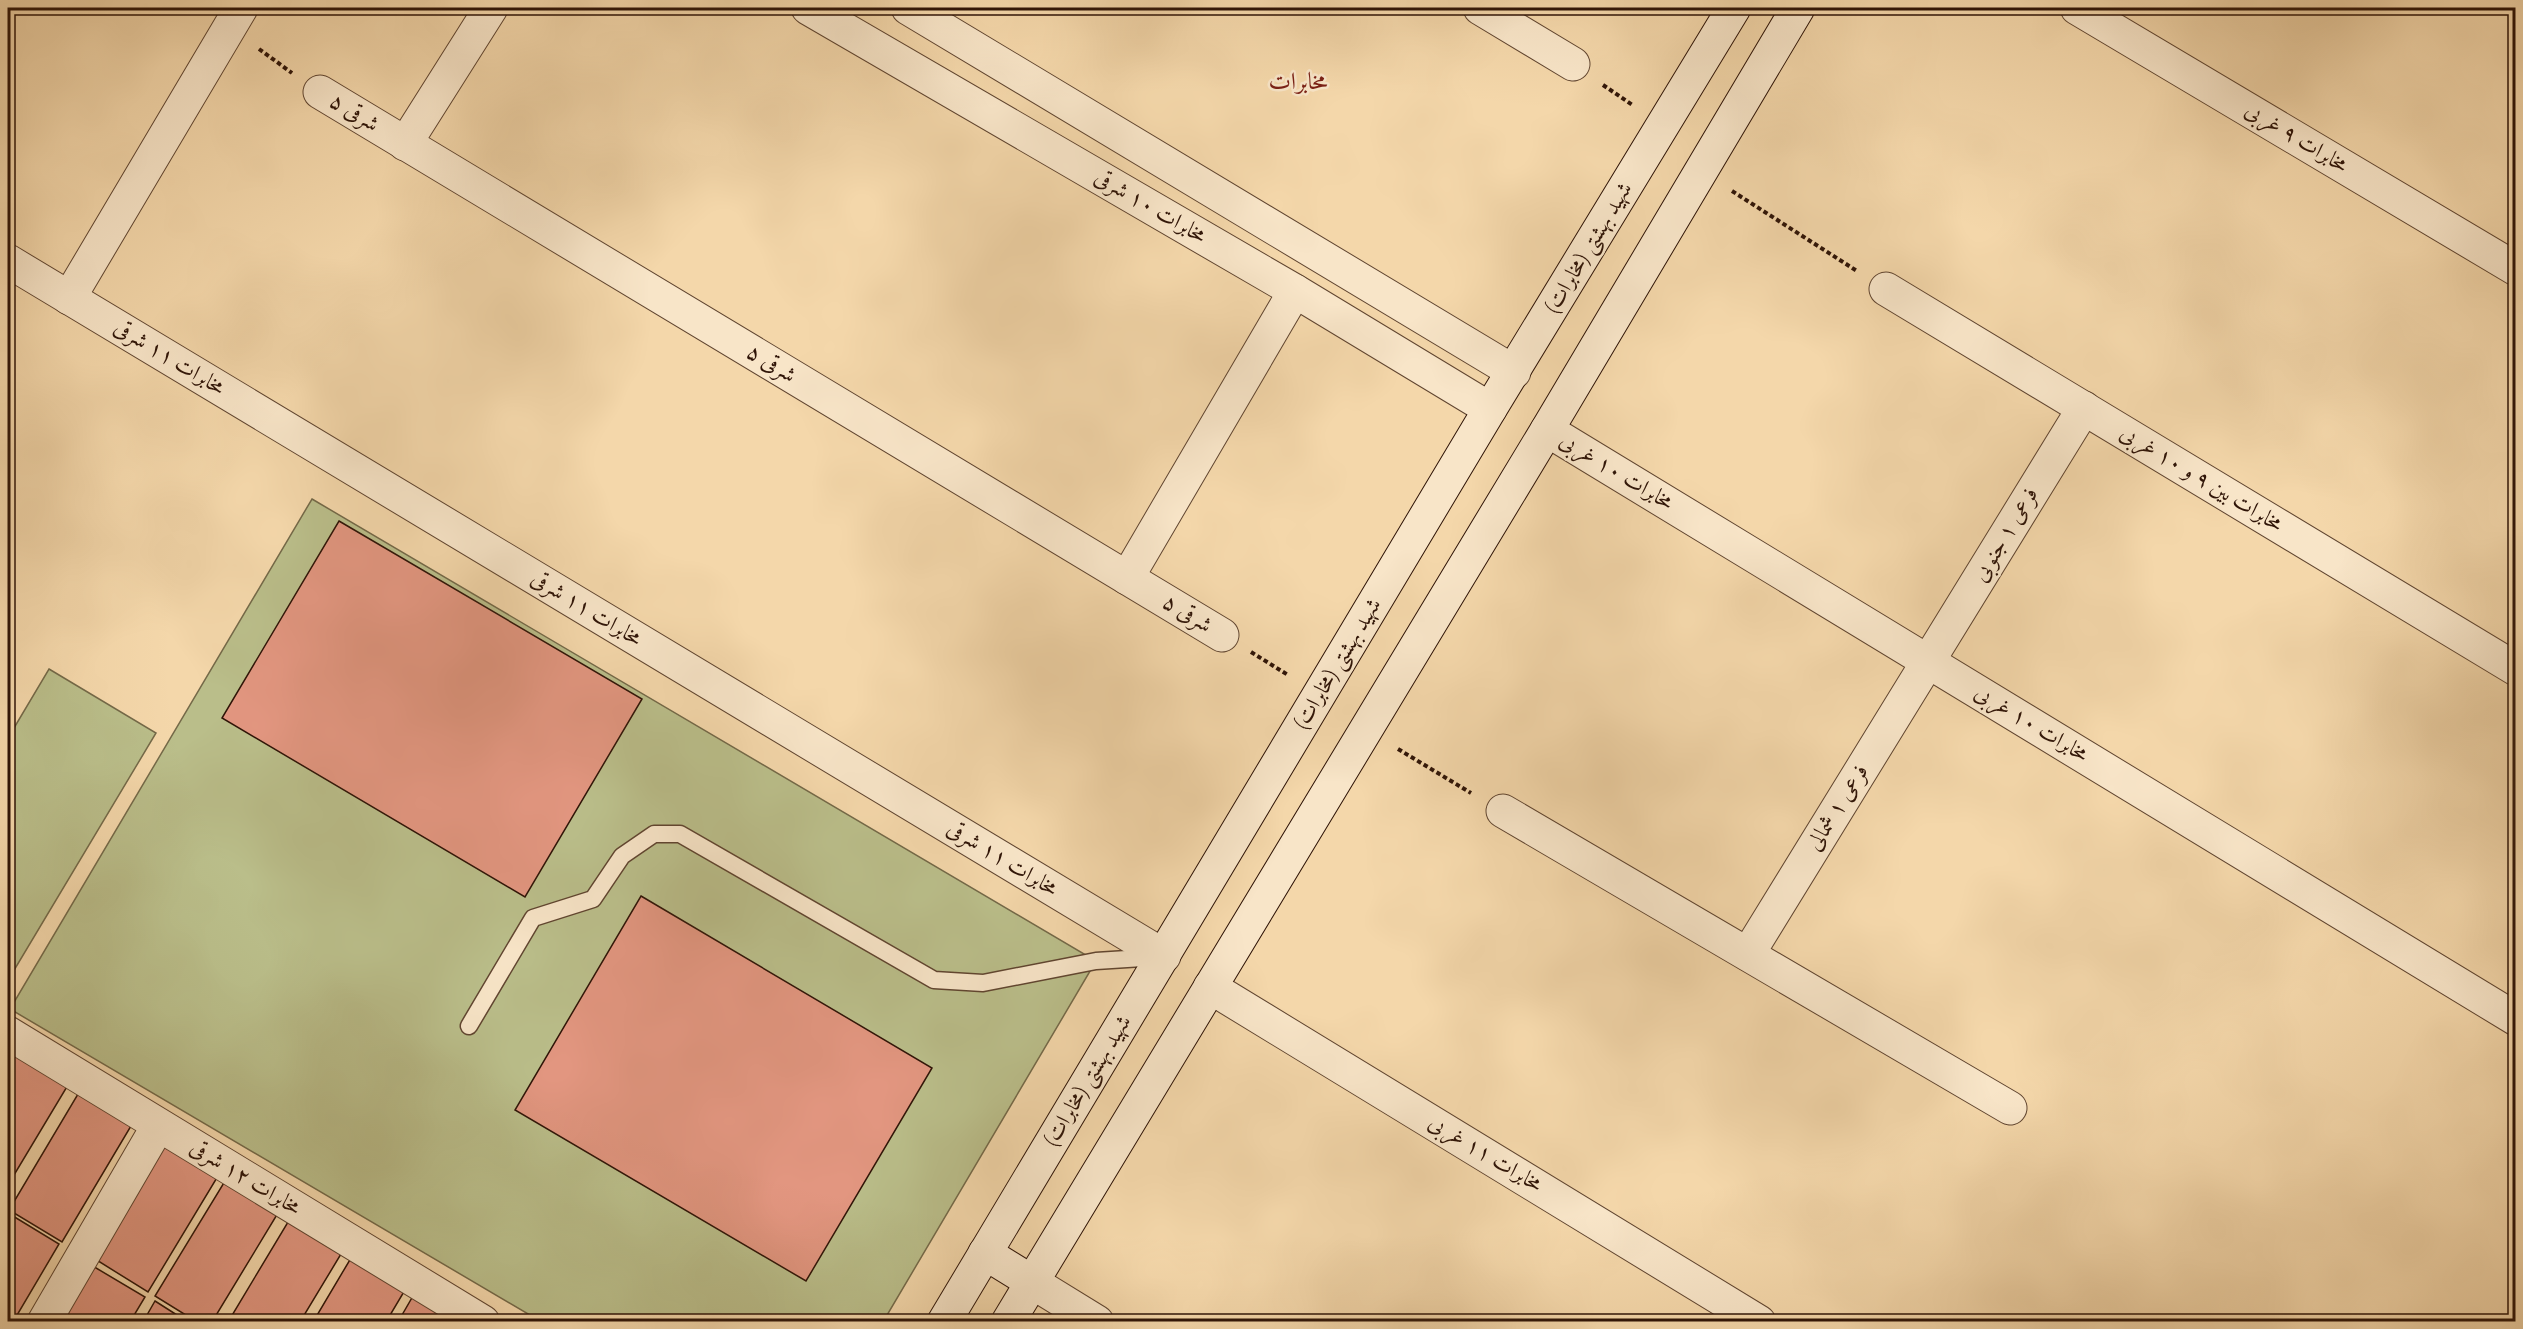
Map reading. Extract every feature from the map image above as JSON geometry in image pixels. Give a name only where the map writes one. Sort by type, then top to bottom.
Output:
[{"type":"street","points":[[405,144],[491,8]]},
{"type":"street","name":"مخابرات ۱۰ شرقی","points":[[808,8],[1295,291],[1490,409]]},
{"type":"street","name":"مخابرات ۱۰ شرقی","points":[[908,8],[1514,372]]},
{"type":"street","points":[[1480,8],[1573,64]]},
{"type":"street","name":"شهید بهشتی (مخابرات)","points":[[944,1322],[1490,409],[1734,8]]},
{"type":"street","points":[[1008,1322],[1547,430],[1798,8]]},
{"type":"street","name":"مخابرات ۹ غربی","points":[[2077,8],[2516,269]]},
{"type":"street","points":[[69,298],[235,18]]},
{"type":"street","name":"شرقی ۵","points":[[320,92],[1222,635]]},
{"type":"street","name":"مخابرات ۱۱ شرقی","points":[[8,261],[1164,956]]},
{"type":"street","name":"مخابرات بین ۹ و ۱۰ غربی","points":[[1886,289],[2516,669]]},
{"type":"street","points":[[1127,578],[1295,291]]},
{"type":"street","name":"فرعی ۱ جنوبی","points":[[1928,662],[2084,408]]},
{"type":"street","name":"مخابرات ۱۰ غربی","points":[[1547,430],[2516,1019]]},
{"type":"street","name":"فرعی ۱ شمالی","points":[[1748,954],[1928,662]]},
{"type":"street","points":[[1503,811],[2010,1107]]},
{"type":"street","name":"مخابرات ۱۱ غربی","points":[[1210,987],[1759,1322]]},
{"type":"street","name":"مخابرات ۱۲ شرقی","points":[[8,1033],[483,1322]]},
{"type":"street","points":[[44,1322],[158,1126]]},
{"type":"street","points":[[985,1253],[1097,1322]]},
{"type":"lane","points":[[469,1026],[533,918],[593,899],[622,856],[654,834],[680,834],[934,980],[983,983],[1096,961],[1164,956]]},
{"type":"path","points":[[235,18],[320,92]]},
{"type":"path","points":[[1573,64],[1663,127]]},
{"type":"path","points":[[1701,171],[1886,289]]},
{"type":"path","points":[[1222,635],[1320,694]]},
{"type":"path","points":[[1365,730],[1503,811]]},
{"type":"green space","points":[[312,499],[1096,961],[883,1322],[540,1321],[10,1009]]},
{"type":"green space","points":[[49,669],[156,733],[10,977],[8,976],[8,738]]},
{"type":"building","points":[[339,521],[642,699],[525,897],[222,718]]},
{"type":"building","points":[[641,896],[932,1068],[806,1281],[515,1110]]},
{"type":"building","points":[[15,1053],[68,1085],[8,1185],[8,1065]]},
{"type":"building","points":[[78,1094],[131,1126],[62,1242],[9,1210]]},
{"type":"building","points":[[165,1144],[218,1176],[148,1292],[95,1259]]},
{"type":"building","points":[[225,1181],[278,1213],[212,1322],[197,1322],[155,1296]]},
{"type":"building","points":[[8,1213],[59,1244],[13,1322],[8,1322]]},
{"type":"building","points":[[288,1222],[341,1254],[300,1322],[228,1322]]},
{"type":"building","points":[[351,1258],[405,1290],[386,1322],[313,1322]]},
{"type":"building","points":[[91,1265],[145,1297],[130,1322],[57,1322]]},
{"type":"building","points":[[413,1296],[455,1322],[398,1322]]},
{"type":"building","points":[[155,1301],[188,1322],[143,1322]]},
{"type":"district","name":"مخابرات","points":[[1298,82]]}]
